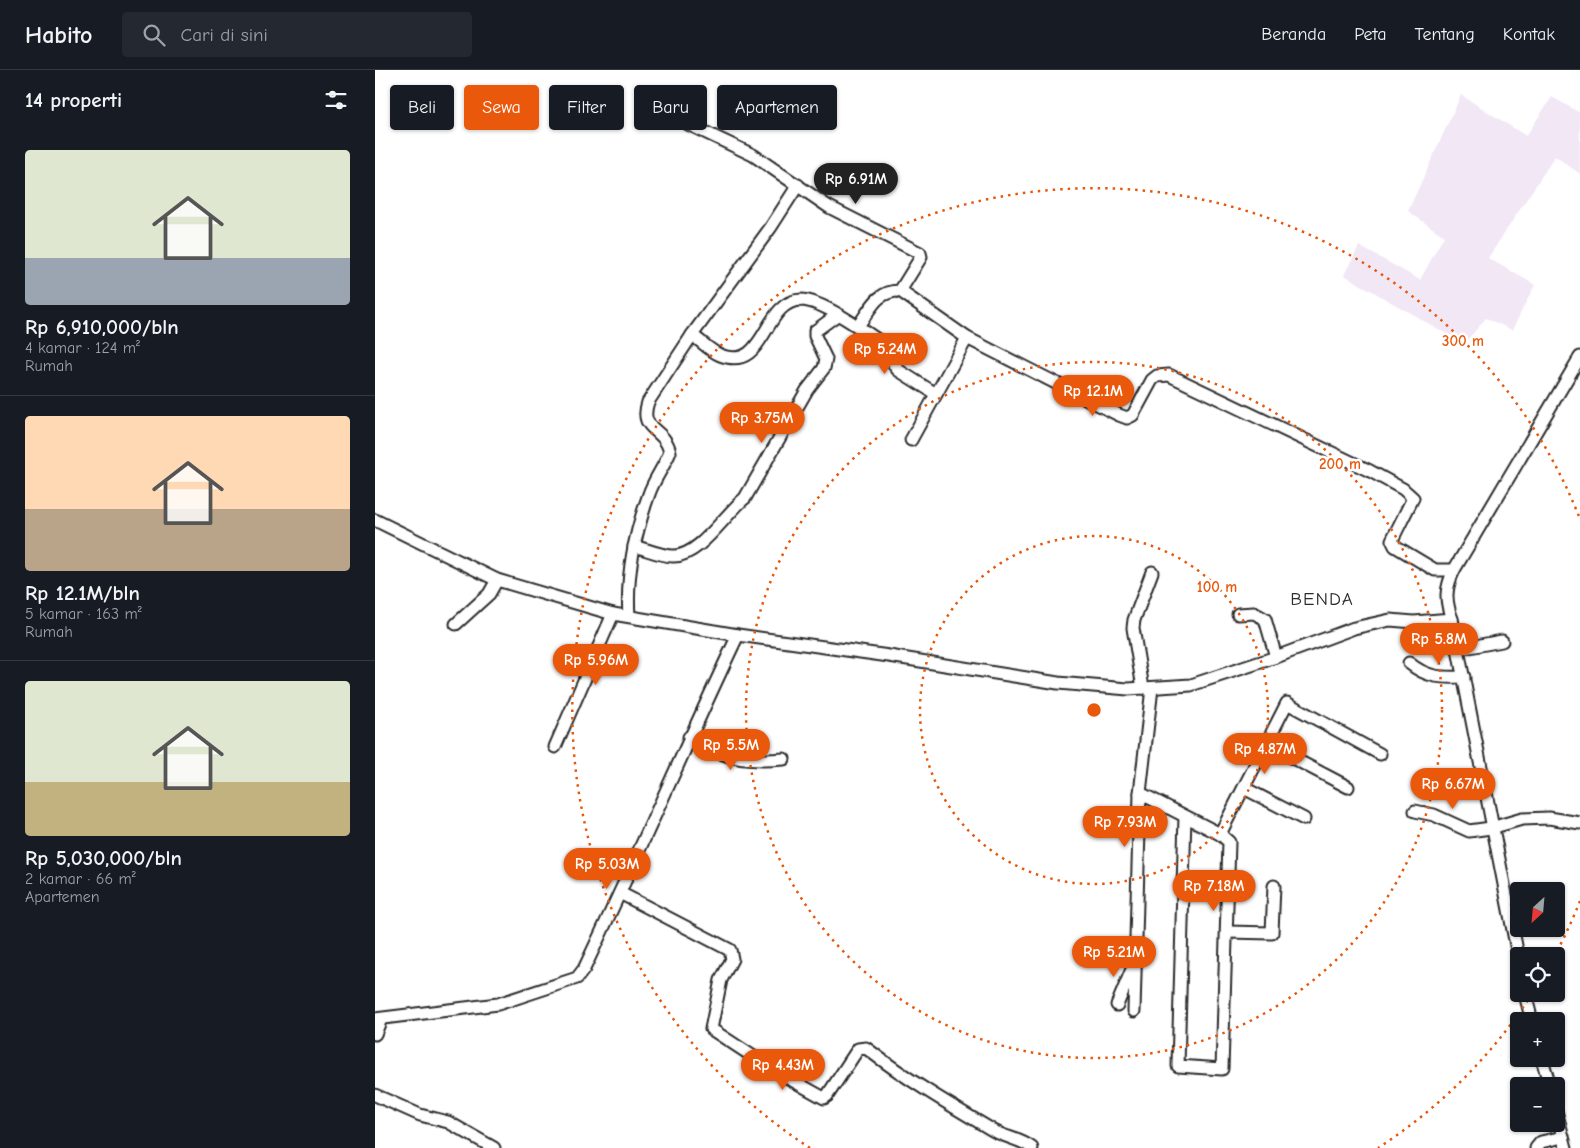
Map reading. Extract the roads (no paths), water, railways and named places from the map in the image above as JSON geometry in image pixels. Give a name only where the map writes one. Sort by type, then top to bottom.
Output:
[{"type":"street","points":[[700,130],[753,155],[829,207],[920,253],[921,256],[911,276],[900,291]]},
{"type":"street","points":[[629,616],[629,579],[634,546],[649,492],[670,452],[663,438],[646,421],[644,414],[648,402],[692,335],[771,227],[799,185]]},
{"type":"street","points":[[858,326],[880,295],[889,291],[900,291],[967,338],[1056,385],[1127,418],[1133,415],[1153,380],[1163,375],[1176,376],[1409,492],[1413,502],[1394,536],[1393,543],[1431,568],[1454,570]]},
{"type":"street","points":[[692,335],[721,355],[738,358],[748,354],[759,344],[773,318],[788,304],[801,300],[813,303],[858,326],[898,354],[894,365],[898,370],[936,394]]},
{"type":"street","points":[[634,546],[671,556],[693,551],[728,513],[745,498],[807,390],[824,368],[826,359],[815,336],[815,331],[837,315]]},
{"type":"street","points":[[911,440],[967,338]]},
{"type":"street","points":[[1516,947],[1491,828],[1459,649],[1446,603],[1446,587],[1454,570],[1580,357]]},
{"type":"street","points":[[375,520],[497,580],[613,614],[738,635],[889,656],[1058,683],[1128,689],[1191,685],[1277,657],[1354,628],[1390,620],[1414,622],[1452,619]]},
{"type":"street","points":[[1134,1011],[1140,793],[1148,688],[1133,628],[1134,620],[1152,572]]},
{"type":"street","points":[[456,624],[489,594],[497,580]]},
{"type":"street","points":[[1238,614],[1254,612],[1265,619],[1277,657]]},
{"type":"street","points":[[555,747],[613,614]]},
{"type":"street","points":[[375,1034],[378,1019],[498,1004],[570,982],[577,978],[584,969],[620,893],[689,737],[738,635]]},
{"type":"street","points":[[1459,649],[1502,641]]},
{"type":"street","points":[[1409,663],[1417,670],[1437,678],[1464,677]]},
{"type":"street","points":[[1220,834],[1287,704],[1380,754]]},
{"type":"street","points":[[689,737],[703,746],[733,758],[751,762],[784,759]]},
{"type":"street","points":[[1266,744],[1348,786]]},
{"type":"street","points":[[1243,788],[1304,819]]},
{"type":"street","points":[[1140,793],[1185,816],[1220,834],[1229,842],[1222,1069],[1178,1066],[1185,816]]},
{"type":"street","points":[[1415,810],[1435,815],[1469,830],[1491,828],[1522,819],[1549,818],[1580,822]]},
{"type":"street","points":[[1227,932],[1272,934],[1274,886]]},
{"type":"street","points":[[620,893],[730,950],[732,959],[721,980],[711,1030],[772,1069],[824,1098],[858,1049],[866,1048],[892,1068],[940,1099],[1003,1136],[1025,1142],[1032,1148]]},
{"type":"street","points":[[1117,1005],[1136,961]]},
{"type":"street","points":[[375,1095],[420,1115],[448,1122],[494,1148]]},
{"type":"street","points":[[1536,1148],[1541,1142],[1565,1143]]},
{"type":"district","name":"BENDA","points":[[1322,599]]}]
